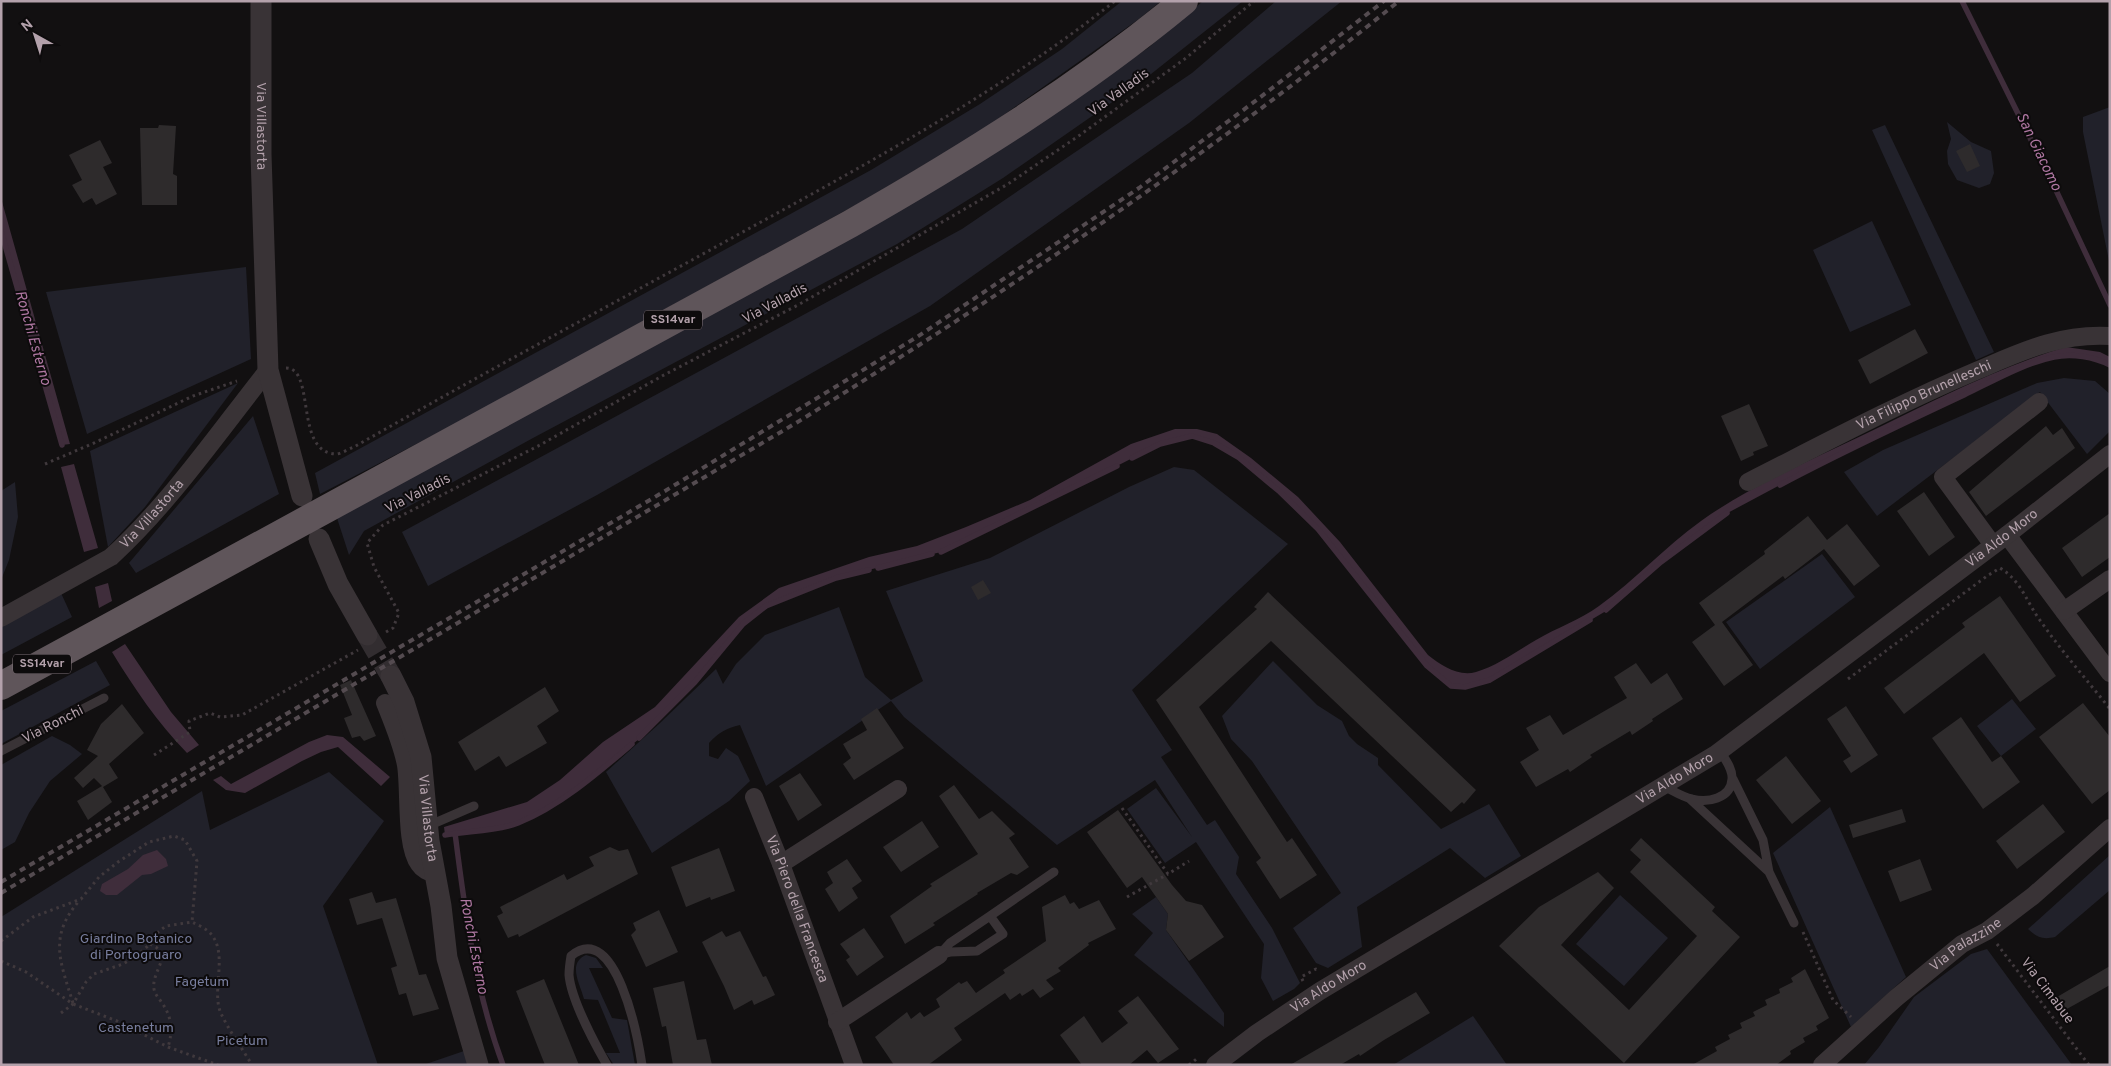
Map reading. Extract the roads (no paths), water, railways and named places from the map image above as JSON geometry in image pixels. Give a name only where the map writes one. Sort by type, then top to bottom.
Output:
[{"type":"highway","name":"SS14var","points":[[1,686],[850,224],[923,182],[1004,132],[1143,35],[1184,1]]},
{"type":"street","name":"Via Villastorta","points":[[261,1],[261,154],[268,370],[302,496]]},
{"type":"street","name":"Via Filippo Brunelleschi","points":[[1748,482],[1937,388],[2025,351],[2067,337],[2110,336]]},
{"type":"street","name":"Via Villastorta","points":[[1,618],[111,557],[151,516],[268,370]]},
{"type":"street","points":[[2040,402],[1943,477],[2064,612],[2110,674]]},
{"type":"street","name":"Via Aldo Moro","points":[[1215,1065],[1257,1033],[1320,992],[1720,751],[2000,540],[2110,454]]},
{"type":"street","points":[[319,539],[338,584],[371,639]]},
{"type":"street","points":[[2064,612],[2110,579]]},
{"type":"street","name":"Via Villastorta","points":[[391,676],[412,725],[421,757],[427,826],[441,906],[446,958],[478,1065]]},
{"type":"street","name":"Via Villastorta","points":[[385,703],[397,733],[406,766],[412,850],[423,869],[435,874]]},
{"type":"street","points":[[780,864],[898,789]]},
{"type":"street","name":"Via Piero della Francesca","points":[[754,797],[854,1065]]},
{"type":"street","name":"Via Palazzine","points":[[1822,1065],[1896,998],[1962,944],[1987,931],[2033,896],[2110,828]]},
{"type":"street","points":[[838,1022],[939,955]]},
{"type":"lane","name":"Via Ronchi","points":[[1,751],[104,698]]},
{"type":"lane","points":[[1720,751],[1728,763],[1733,779],[1763,840],[1769,872],[1794,923]]},
{"type":"lane","points":[[1690,799],[1707,801],[1718,798],[1729,789],[1733,779]]},
{"type":"lane","points":[[1663,786],[1690,799],[1769,872]]},
{"type":"lane","points":[[427,826],[474,806]]},
{"type":"lane","points":[[939,955],[950,943],[1054,872]]},
{"type":"lane","points":[[939,955],[951,952],[977,951],[1004,934],[990,916]]},
{"type":"lane","points":[[607,1065],[594,1043],[578,1006],[569,976],[570,956],[577,950],[585,948],[598,951],[622,985],[632,1015],[642,1065]]},
{"type":"water","points":[[1,198],[70,444],[62,445],[1,231]]},
{"type":"water","points":[[2066,347],[2100,352],[2110,357],[2110,365],[2099,359],[2055,357],[2016,371],[1851,447],[1722,516],[1661,562],[1611,608],[1490,680],[1465,687],[1451,686],[1427,666],[1319,529],[1280,492],[1238,457],[1214,443],[1192,436],[1160,444],[945,551],[836,578],[766,606],[743,624],[695,682],[645,734],[598,773],[561,799],[517,824],[445,835],[444,827],[527,802],[560,780],[603,742],[655,707],[739,617],[779,588],[869,557],[917,546],[966,527],[1030,500],[1131,444],[1175,429],[1197,429],[1217,434],[1251,458],[1298,497],[1340,542],[1428,655],[1450,669],[1469,673],[1499,662],[1592,611],[1701,521],[1759,486],[1962,387],[2013,365]]},
{"type":"water","points":[[74,464],[98,548],[84,552],[61,467]]},
{"type":"water","points":[[108,583],[112,601],[99,608],[95,587]]},
{"type":"water","points":[[125,644],[171,712],[199,745],[187,753],[146,704],[112,652]]},
{"type":"water","points":[[327,735],[343,737],[390,777],[381,786],[338,747],[321,752],[302,761],[245,793],[226,790],[213,780],[221,776],[231,784],[309,742]]},
{"type":"water","points":[[157,850],[166,859],[168,866],[151,874],[142,875],[117,895],[106,895],[100,891],[102,884],[128,869],[143,855]]},
{"type":"waterway","name":"San Giacomo","points":[[1962,1],[2054,186],[2110,305]]},
{"type":"waterway","name":"Ronchi Esterno","points":[[1,231],[62,445]]},
{"type":"waterway","points":[[1780,485],[1871,439],[2008,373],[2031,364],[2068,355],[2090,358],[2110,365]]},
{"type":"waterway","points":[[1132,458],[1160,444],[1192,436],[1214,443],[1238,457],[1280,492],[1318,529],[1427,666],[1451,686],[1465,687],[1490,680],[1590,620]]},
{"type":"waterway","points":[[941,552],[1117,466]]},
{"type":"waterway","points":[[1606,610],[1661,562],[1727,513]]},
{"type":"waterway","points":[[878,568],[932,554]]},
{"type":"waterway","points":[[639,738],[695,682],[743,624],[766,606],[836,578],[869,570]]},
{"type":"waterway","points":[[445,835],[502,828],[534,816],[578,788],[632,744]]},
{"type":"waterway","name":"Ronchi Esterno","points":[[455,833],[472,951],[485,1008],[503,1065]]},
{"type":"tunnel","points":[[367,635],[391,676]]},
{"type":"railway","points":[[1,882],[665,491],[917,337],[1139,188],[1384,1]]},
{"type":"railway","points":[[1,893],[796,423],[874,374],[1028,273],[1179,168],[1254,114],[1399,1]]},
{"type":"park label","name":"Giardino Botanico di Portogruaro","points":[[136,948]]},
{"type":"park label","name":"Fagetum","points":[[202,982]]},
{"type":"park label","name":"Castenetum","points":[[136,1028]]},
{"type":"park label","name":"Picetum","points":[[242,1041]]}]
